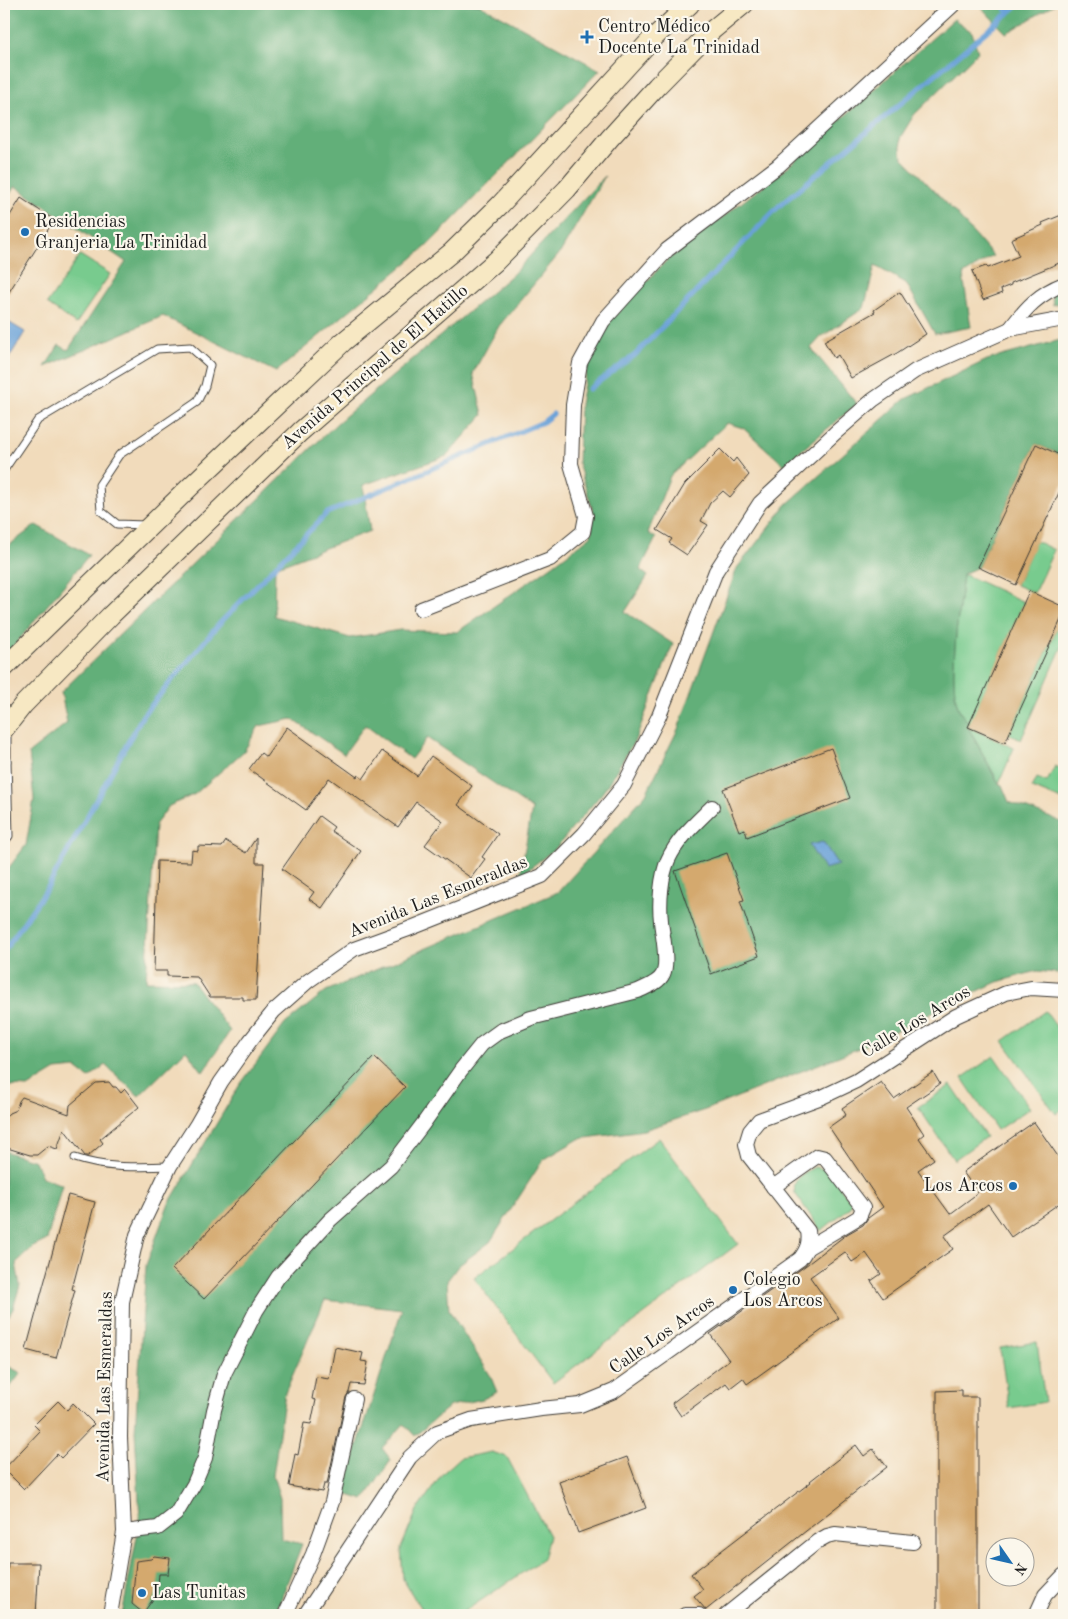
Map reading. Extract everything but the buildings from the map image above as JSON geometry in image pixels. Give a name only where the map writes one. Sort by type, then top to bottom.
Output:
[{"type":"main road","name":"Avenida Principal de El Hatillo","points":[[4,668],[150,525],[343,342],[452,252],[506,199],[650,41],[690,4]]},
{"type":"main road","name":"Avenida Principal de El Hatillo","points":[[5,727],[23,705],[104,622],[300,432],[496,261],[567,189],[657,86],[710,32],[744,4]]},
{"type":"street","points":[[421,609],[550,559],[583,532],[586,516],[571,464],[573,405],[580,363],[603,321],[668,250],[778,166],[954,4]]},
{"type":"street","points":[[1010,329],[1027,307],[1050,289],[1064,284]]},
{"type":"street","name":"Avenida Las Esmeraldas","points":[[110,1615],[124,1532],[120,1437],[122,1302],[136,1235],[170,1166],[221,1082],[250,1041],[274,1011],[308,981],[354,949],[542,876],[584,834],[624,785],[659,716],[716,571],[760,503],[873,400],[915,371],[1010,329],[1064,319]]},
{"type":"street","points":[[124,1532],[158,1528],[176,1514],[194,1484],[205,1458],[214,1410],[224,1374],[256,1311],[278,1277],[330,1220],[391,1166],[482,1044],[500,1031],[531,1018],[638,991],[654,984],[663,975],[666,963],[661,918],[661,890],[668,861],[681,838],[712,807]]},
{"type":"street","name":"Calle Los Arcos","points":[[305,1615],[410,1457],[437,1432],[471,1420],[580,1405],[614,1391],[800,1260],[809,1241],[808,1231],[749,1156],[746,1144],[750,1131],[759,1120],[822,1097],[856,1081],[956,1016],[1006,993],[1031,988],[1064,990]]},
{"type":"street","points":[[774,1187],[817,1156],[825,1158],[863,1208],[859,1217],[807,1248]]},
{"type":"street","points":[[286,1615],[313,1554],[332,1502],[354,1399]]},
{"type":"street","points":[[726,1615],[818,1541],[827,1536],[835,1534],[913,1542]]},
{"type":"street","points":[[1036,1615],[1045,1595],[1064,1575]]},
{"type":"street","points":[[685,1615],[699,1615]]},
{"type":"lane","points":[[4,470],[38,420],[157,349],[190,347],[210,364],[205,386],[197,402],[119,455],[99,485],[101,511],[117,524],[150,525]]},
{"type":"lane","points":[[4,842],[9,836],[5,727]]},
{"type":"lane","points":[[75,1158],[114,1167],[170,1166]]},
{"type":"green space","points":[[4,4],[479,4],[600,70],[427,246],[276,372],[163,316],[45,367],[59,345],[68,350],[126,262],[15,186],[4,203]]},
{"type":"green space","points":[[978,4],[1055,4],[1006,33]]},
{"type":"green space","points":[[954,19],[972,32],[978,52],[914,115],[900,138],[902,157],[952,209],[993,256],[963,275],[971,327],[935,334],[906,283],[875,266],[864,308],[821,337],[811,348],[857,404],[784,465],[743,428],[727,423],[670,476],[648,533],[656,538],[640,570],[648,576],[625,612],[673,644],[635,740],[603,792],[556,848],[520,876],[532,809],[427,738],[411,759],[365,725],[344,754],[292,719],[259,726],[244,751],[195,794],[169,806],[155,825],[146,981],[193,982],[230,1031],[203,1072],[186,1050],[139,1096],[105,1065],[89,1078],[76,1068],[56,1070],[28,1087],[9,1086],[4,1100],[4,874],[26,845],[34,799],[29,753],[67,723],[61,692],[336,424],[512,275],[605,176],[560,253],[499,326],[473,373],[483,415],[447,456],[363,485],[370,531],[275,567],[274,616],[350,638],[400,630],[457,632],[553,565],[591,536],[594,514],[578,463],[580,404],[588,363],[611,319],[666,261],[785,169]]},
{"type":"green space","points":[[80,255],[110,274],[76,324],[47,304]]},
{"type":"green space","points":[[1064,284],[1064,302],[1053,305],[1051,289]]},
{"type":"green space","points":[[1064,339],[1064,449],[1058,454],[1036,444],[978,567],[963,574],[955,645],[954,684],[960,712],[970,724],[968,727],[998,783],[1002,785],[1009,802],[1064,823],[1064,974],[1037,971],[997,982],[859,1048],[705,1110],[644,1130],[579,1139],[543,1160],[490,1242],[458,1266],[447,1281],[449,1310],[490,1375],[497,1392],[483,1399],[450,1406],[415,1436],[404,1424],[382,1448],[391,1460],[364,1500],[342,1493],[402,1309],[325,1300],[285,1393],[273,1476],[280,1498],[281,1539],[302,1544],[275,1615],[122,1615],[140,1520],[135,1431],[146,1265],[168,1205],[239,1086],[285,1024],[326,991],[558,892],[646,794],[678,729],[737,568],[786,505],[905,399],[987,360]]},
{"type":"green space","points":[[36,525],[89,555],[4,658],[4,549]]},
{"type":"green space","points":[[1036,541],[1054,550],[1034,593],[1016,585]]},
{"type":"green space","points":[[963,574],[1024,602],[970,724],[960,712],[954,684],[955,645]]},
{"type":"green space","points":[[1064,613],[1064,642],[1021,740],[1009,734]]},
{"type":"green space","points":[[968,727],[1014,748],[999,783]]},
{"type":"green space","points":[[1055,766],[1064,770],[1064,801],[1032,788],[1037,778],[1047,782]]},
{"type":"green space","points":[[1045,1011],[1064,1037],[1064,1108],[1056,1114],[1003,1041]]},
{"type":"green space","points":[[994,1056],[1030,1108],[997,1130],[962,1078]]},
{"type":"green space","points":[[951,1085],[986,1137],[954,1160],[918,1107]]},
{"type":"green space","points":[[659,1138],[738,1244],[553,1383],[474,1278]]},
{"type":"green space","points":[[4,1151],[35,1161],[42,1177],[62,1185],[47,1240],[33,1247],[16,1263],[20,1285],[13,1309],[4,1323]]},
{"type":"green space","points":[[815,1167],[827,1170],[852,1203],[849,1208],[821,1231],[795,1193],[795,1183],[799,1177]]},
{"type":"green space","points":[[1037,1342],[1045,1402],[1009,1408],[1000,1348]]},
{"type":"green space","points":[[4,1364],[21,1373],[4,1395]]},
{"type":"green space","points":[[492,1452],[507,1457],[549,1536],[543,1559],[459,1615],[430,1615],[419,1606],[403,1579],[401,1548],[417,1510],[443,1473],[460,1458]]},
{"type":"green space","points":[[8,1563],[5,1615],[4,1615],[4,1565]]},
{"type":"water","points":[[5,320],[25,332],[4,366],[4,322]]},
{"type":"water","points":[[823,842],[838,865],[824,869],[809,845]]},
{"type":"waterway","points":[[1005,4],[1008,14]]},
{"type":"waterway","points":[[589,389],[635,355],[779,206],[1019,4]]},
{"type":"waterway","points":[[4,951],[48,887],[143,715],[219,624],[327,513],[543,422],[553,414]]},
{"type":"place","name":"Centro Médico Docente La Trinidad","points":[[587,37]]},
{"type":"place","name":"Residencias Granjeria La Trinidad","points":[[25,232]]},
{"type":"place","name":"Los Arcos","points":[[1013,1186]]},
{"type":"place","name":"Colegio Los Arcos","points":[[733,1290]]},
{"type":"place","name":"Las Tunitas","points":[[142,1593]]}]
